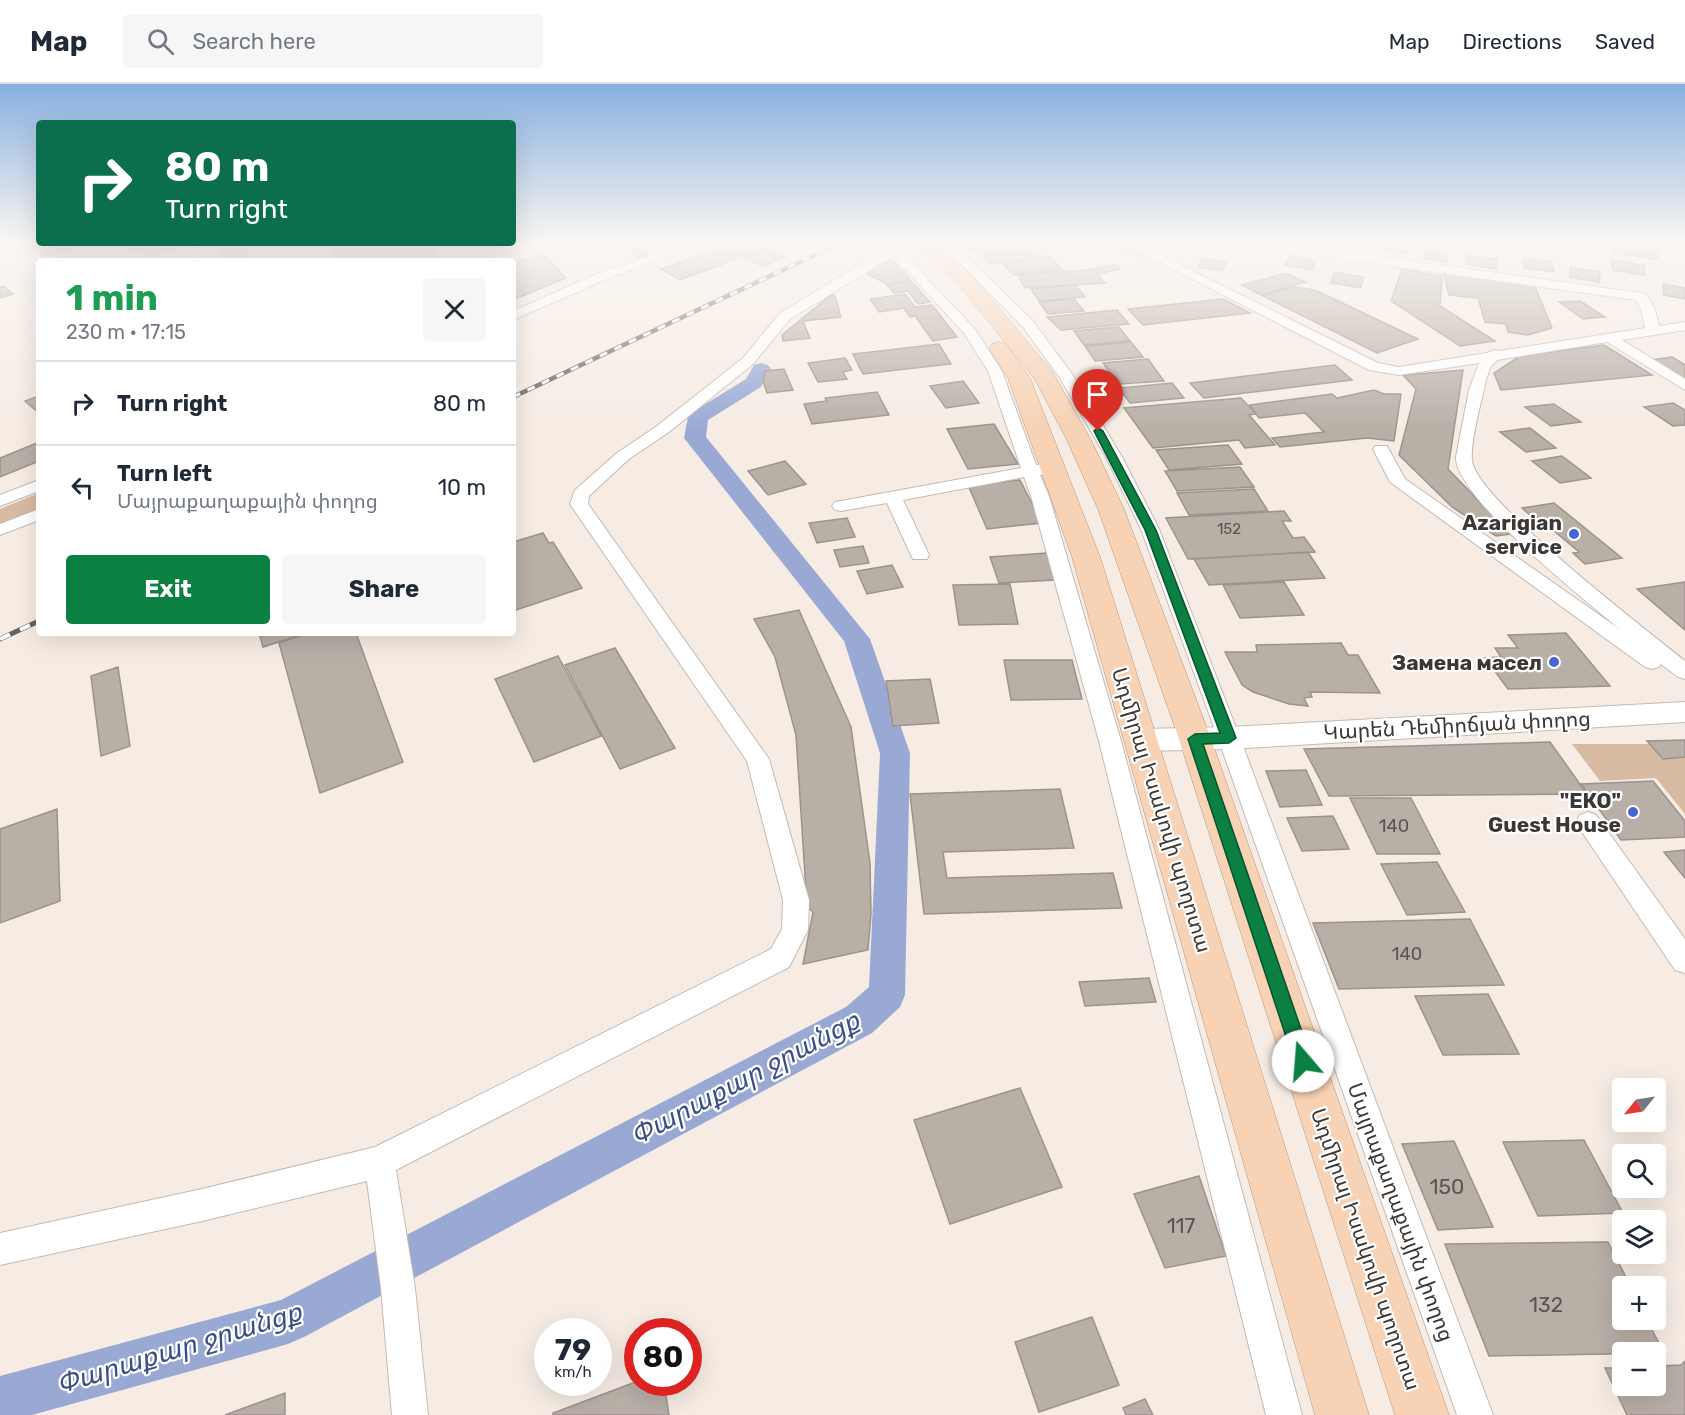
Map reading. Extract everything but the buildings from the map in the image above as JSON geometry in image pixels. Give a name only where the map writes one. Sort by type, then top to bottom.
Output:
[{"type":"highway","name":"Ադմիրալ Իսակովի պողոտա","points":[[988,306],[1044,375],[1078,438],[1212,738],[1422,1415]]},
{"type":"highway","name":"Ադմիրալ Իսակովի պողոտա","points":[[1042,469],[1086,557],[1126,740],[1342,1415]]},
{"type":"street","points":[[516,315],[535,306]]},
{"type":"street","points":[[0,1249],[202,1205],[379,1162],[780,958],[795,930],[796,900],[758,759],[579,504],[581,494],[623,456],[663,429],[748,361],[785,316],[800,306]]},
{"type":"street","points":[[841,506],[1042,469],[995,371],[969,331],[947,306]]},
{"type":"street","name":"Մայրաքաղաքային փողոց","points":[[1011,306],[1028,324],[1067,377],[1109,448],[1150,530],[1212,738],[1475,1415]]},
{"type":"street","points":[[1253,306],[1374,367],[1399,370],[1685,326]]},
{"type":"street","points":[[1646,306],[1653,331]]},
{"type":"street","points":[[1608,337],[1685,386]]},
{"type":"street","points":[[1494,354],[1481,371],[1466,448],[1464,463],[1472,481],[1538,550],[1685,672]]},
{"type":"street","points":[[1381,449],[1398,482],[1685,685]]},
{"type":"street","points":[[0,501],[36,486]]},
{"type":"street","points":[[893,496],[920,555]]},
{"type":"street","points":[[0,530],[36,515]]},
{"type":"street","name":"Կարեն Դեմիրճյան փողոց","points":[[1126,740],[1212,738],[1685,712]]},
{"type":"street","points":[[1126,740],[1284,1415]]},
{"type":"street","points":[[1588,822],[1685,961]]},
{"type":"street","points":[[379,1162],[392,1229],[403,1317],[410,1415]]},
{"type":"shaded area","points":[[36,494],[36,511],[0,526],[0,509]]},
{"type":"shaded area","points":[[1572,744],[1650,744],[1663,759],[1685,757],[1685,814],[1656,778],[1600,781]]},
{"type":"waterway","name":"Փարաքար ջրանցք","points":[[0,1400],[288,1321],[859,1020],[887,995],[895,753],[857,639],[695,438],[698,417],[754,383],[761,369]]},
{"type":"railway","points":[[516,396],[706,306]]},
{"type":"railway","points":[[0,639],[36,622]]},
{"type":"place","name":"Azarigian service","points":[[1574,534]]},
{"type":"place","name":"Замена масел","points":[[1554,662]]},
{"type":"place","name":"\"ЕКО\" Guest House","points":[[1633,812]]},
{"type":"route","points":[[1098,431],[1114,457],[1150,530],[1229,738],[1195,739],[1303,1061]]}]
